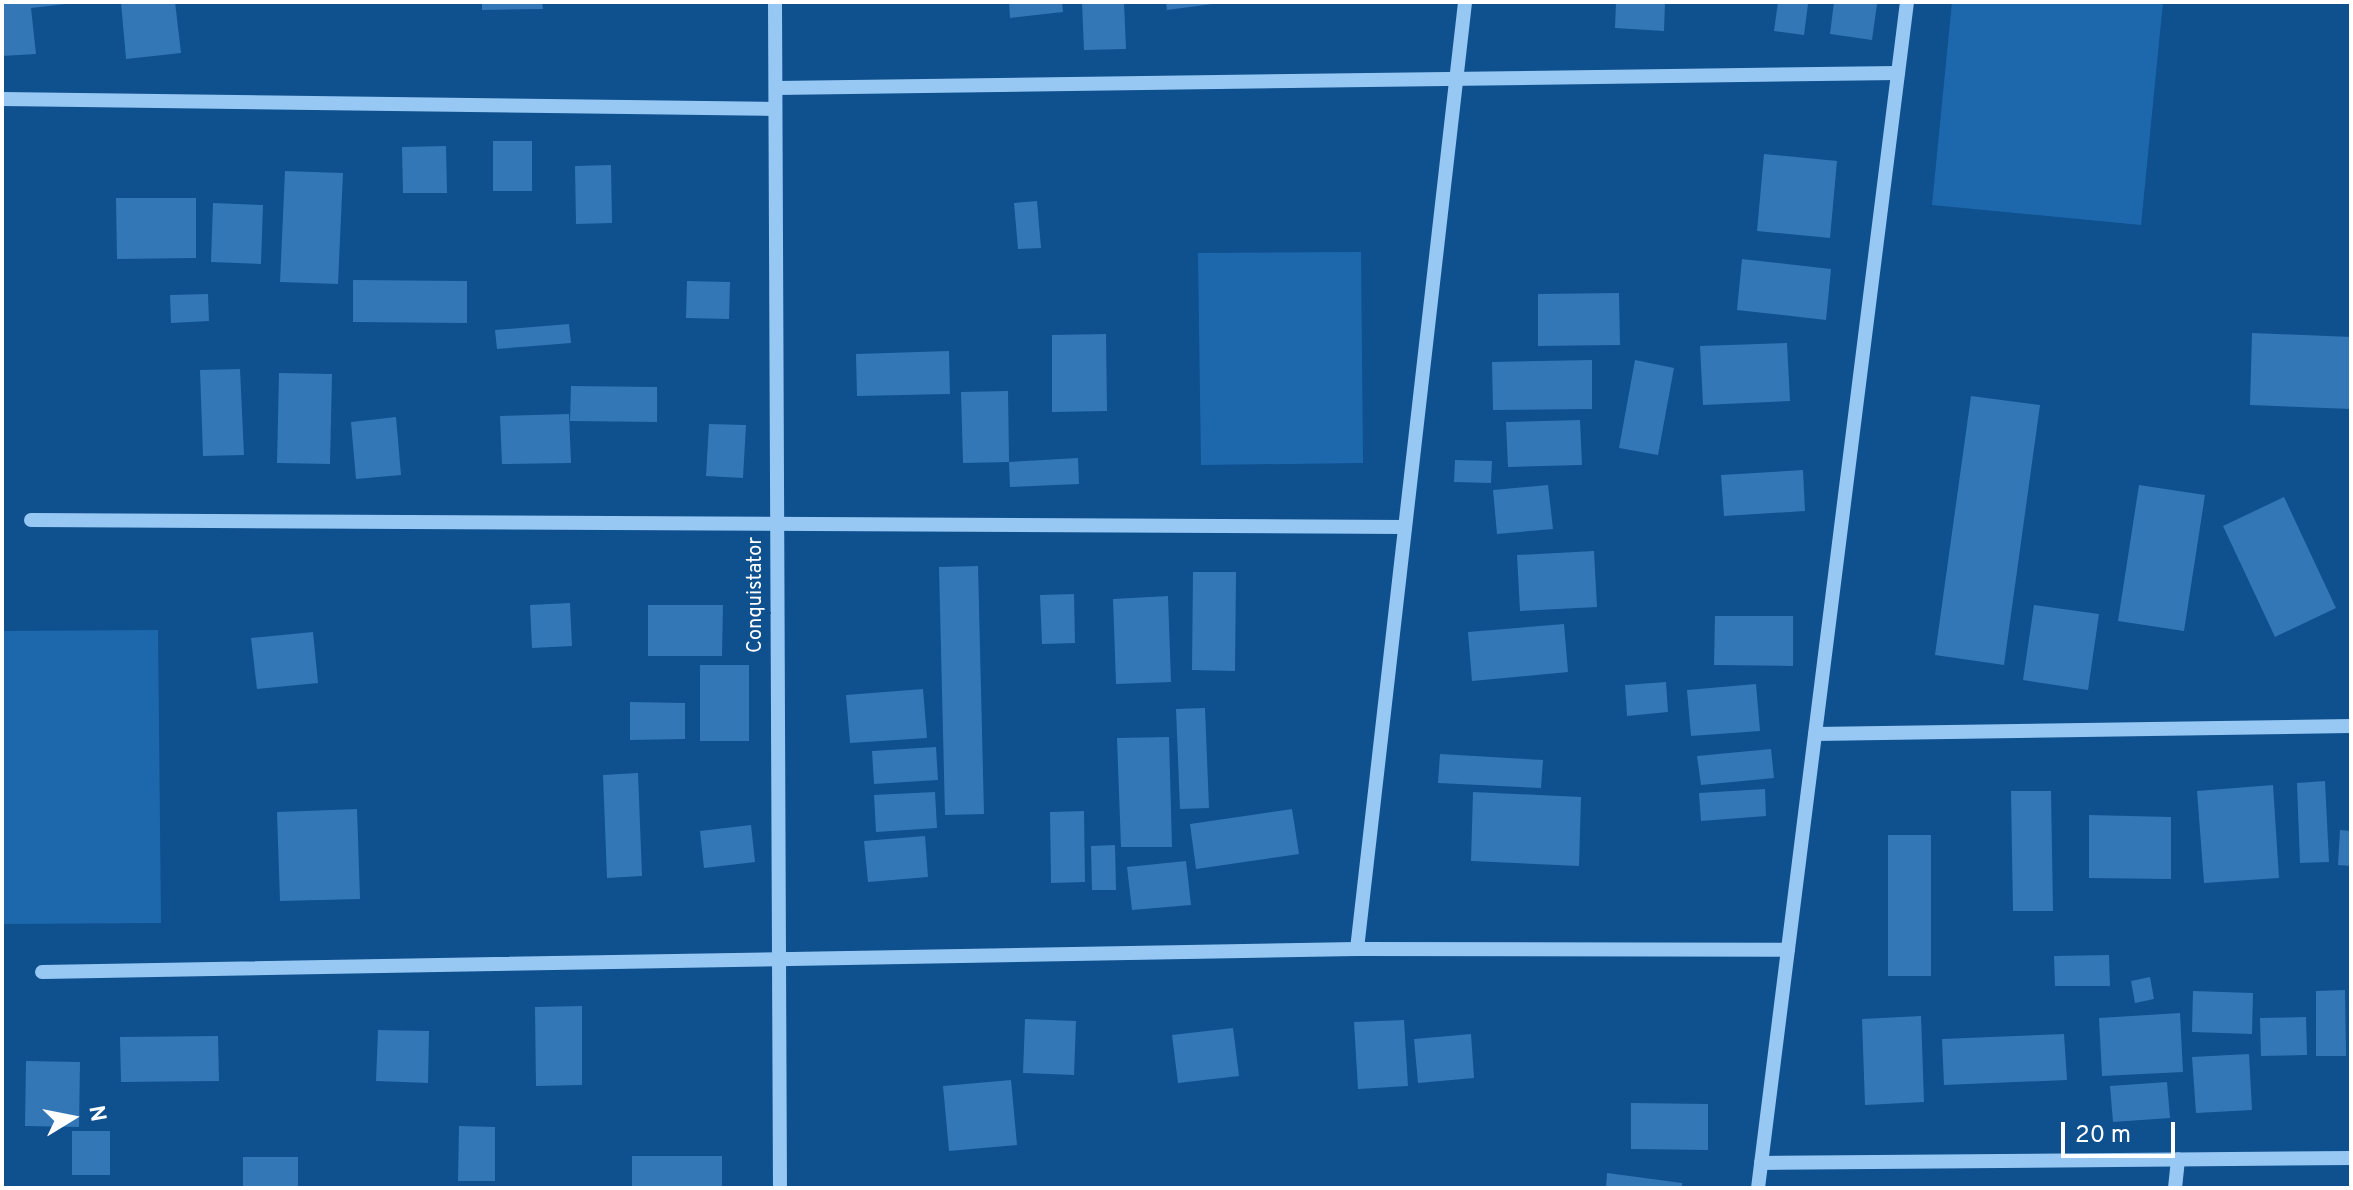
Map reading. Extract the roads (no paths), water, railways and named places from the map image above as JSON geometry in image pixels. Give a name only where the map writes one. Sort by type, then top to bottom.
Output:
[{"type":"street","name":"Conquistator","points":[[775,2],[780,1188]]},
{"type":"street","points":[[1357,949],[1465,2]]},
{"type":"street","points":[[1758,1188],[1907,2]]},
{"type":"street","points":[[776,88],[1898,73]]},
{"type":"street","points":[[2,99],[774,109]]},
{"type":"street","points":[[31,520],[1405,527]]},
{"type":"street","points":[[1815,734],[2351,726]]},
{"type":"street","points":[[42,972],[1357,949],[1788,950]]},
{"type":"street","points":[[1761,1163],[2351,1158]]},
{"type":"street","points":[[2175,1188],[2178,1159]]}]
